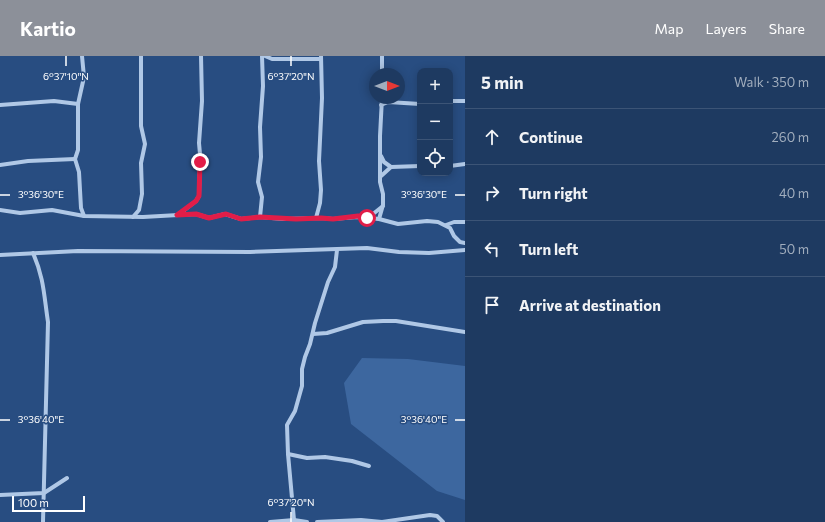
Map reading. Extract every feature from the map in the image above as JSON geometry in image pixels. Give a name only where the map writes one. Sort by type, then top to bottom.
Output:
[{"type":"street","points":[[82,56],[84,77],[78,104],[78,150],[75,159],[80,178],[81,208],[84,216]]},
{"type":"street","points":[[142,56],[141,126],[145,144],[141,163],[142,194],[140,210],[143,217]]},
{"type":"street","points":[[177,215],[196,201],[199,196],[202,56]]},
{"type":"street","points":[[260,217],[262,197],[258,182],[261,157],[260,127],[264,56],[272,59],[321,58],[322,98],[319,161],[321,190],[320,203],[316,218]]},
{"type":"street","points":[[382,56],[382,68]]},
{"type":"street","points":[[0,105],[54,101],[78,104]]},
{"type":"street","points":[[453,101],[465,101]]},
{"type":"street","points":[[405,103],[417,104]]},
{"type":"street","points":[[379,219],[383,205],[380,177],[381,105]]},
{"type":"street","points":[[381,155],[384,162],[391,167],[417,166]]},
{"type":"street","points":[[0,165],[28,161],[75,159]]},
{"type":"street","points":[[453,166],[465,164]]},
{"type":"street","points":[[380,177],[391,167]]},
{"type":"street","points":[[367,218],[383,205]]},
{"type":"street","points":[[77,215],[81,208]]},
{"type":"street","points":[[0,210],[20,213],[52,210],[84,216],[134,217],[196,214],[209,218],[226,214],[241,219],[260,217],[333,219],[358,216],[398,224],[427,221],[438,222],[450,228],[454,236],[460,242],[465,243]]},
{"type":"street","points":[[134,217],[140,210]]},
{"type":"street","points":[[446,225],[454,222],[465,222]]},
{"type":"street","points":[[0,255],[78,251],[250,252],[367,248],[399,252],[429,253],[465,250]]},
{"type":"street","points":[[294,520],[287,425],[295,411],[302,386],[302,369],[305,357],[328,282],[335,267],[337,250]]},
{"type":"street","points":[[32,253],[40,269],[48,322],[44,522]]},
{"type":"street","points":[[313,334],[336,331],[363,322],[383,321],[396,321],[465,332]]},
{"type":"street","points":[[288,454],[307,458],[325,457],[352,461],[369,466]]},
{"type":"street","points":[[0,495],[44,493],[67,478]]},
{"type":"street","points":[[317,522],[393,521],[430,515],[437,516],[443,522]]},
{"type":"street","points":[[270,522],[294,520],[307,522]]},
{"type":"shaded area","points":[[362,358],[408,359],[465,366],[465,500],[437,491],[351,424],[344,383]]},
{"type":"route","points":[[200,162],[199,196],[196,201],[177,215],[196,214],[209,218],[230,214],[241,219],[260,217],[283,219],[333,219],[358,216],[367,218]]}]
